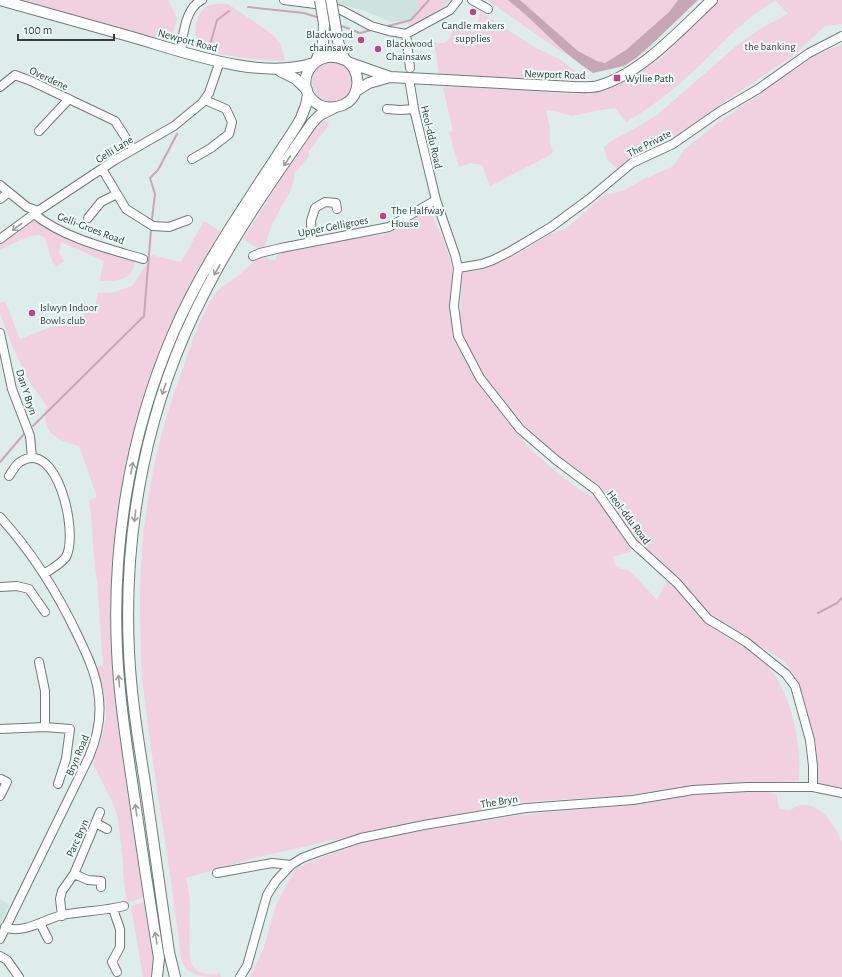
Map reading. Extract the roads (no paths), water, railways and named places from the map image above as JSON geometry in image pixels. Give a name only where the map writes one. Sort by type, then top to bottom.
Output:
[{"type":"main road","name":"Newport Road","points":[[0,0],[220,61],[278,70],[300,68],[315,62]]},
{"type":"main road","points":[[157,977],[159,958],[125,731],[117,649],[116,611],[118,567],[126,499],[135,451],[145,411],[172,335],[196,286],[230,228],[301,118],[306,105],[306,78],[323,43],[324,24],[320,0]]},
{"type":"main road","points":[[175,977],[169,952],[138,738],[129,653],[128,611],[130,566],[136,511],[151,434],[163,394],[180,348],[203,294],[241,230],[308,128],[320,115],[346,104],[352,99],[356,91],[358,79],[355,70],[348,62],[338,42],[331,0]]},
{"type":"main road","name":"Newport Road","points":[[348,62],[390,77],[567,87],[599,86],[621,76],[655,54],[712,0]]},
{"type":"main road","points":[[315,62],[330,56],[337,57],[348,62]]},
{"type":"main road","name":"Newport Road","points":[[278,70],[293,77],[307,92]]},
{"type":"main road","name":"Newport Road","points":[[356,91],[373,82],[390,77]]},
{"type":"main road","points":[[307,92],[314,101],[322,106],[334,108]]},
{"type":"street","points":[[181,51],[189,15],[196,4],[202,0]]},
{"type":"street","points":[[284,0],[323,5],[341,10],[371,26],[406,34],[450,10],[458,0]]},
{"type":"street","points":[[472,0],[488,9]]},
{"type":"street","points":[[406,34],[410,68]]},
{"type":"street","name":"The Private","points":[[458,268],[482,264],[493,260],[551,227],[589,199],[632,163],[672,144],[719,112],[758,89],[808,52],[842,36]]},
{"type":"street","name":"Gelli Lane","points":[[0,239],[36,212],[102,169],[133,149],[174,126],[205,100],[215,79],[220,61]]},
{"type":"street","name":"Overdene","points":[[0,87],[15,75],[31,81],[116,121],[133,149]]},
{"type":"street","name":"Heol-ddu Road","points":[[409,78],[414,109],[436,200],[458,268],[454,306],[458,336],[480,378],[520,429],[556,460],[596,490],[633,543],[677,583],[708,619],[746,642],[786,674],[794,686],[810,740],[813,766],[813,787]]},
{"type":"street","name":"Overdene","points":[[39,131],[69,99]]},
{"type":"street","points":[[192,159],[211,148],[229,134],[232,122],[226,108],[205,100]]},
{"type":"street","points":[[394,100],[390,109],[414,109]]},
{"type":"street","points":[[102,169],[126,209],[153,226],[169,227],[188,220]]},
{"type":"street","name":"Gelli-Groes Road","points":[[0,185],[8,193],[36,212],[46,222],[68,233],[143,259]]},
{"type":"street","points":[[0,200],[8,193]]},
{"type":"street","points":[[88,218],[101,202],[117,194]]},
{"type":"street","name":"Upper Gelligroes","points":[[253,256],[274,249],[389,227],[436,200]]},
{"type":"street","points":[[312,242],[311,222],[315,208],[325,202],[336,202],[337,209]]},
{"type":"street","name":"Dan Y Bryn","points":[[0,333],[12,389],[30,436],[32,458]]},
{"type":"street","points":[[9,476],[15,466],[20,462],[32,458],[42,461],[50,467],[60,488],[68,517],[69,542],[67,553],[63,560],[44,574]]},
{"type":"street","name":"Bryn Road","points":[[0,517],[24,546],[44,574],[70,621],[92,666],[98,691],[100,715],[99,728],[93,748],[0,939]]},
{"type":"street","points":[[0,587],[17,586],[29,589],[45,612]]},
{"type":"street","points":[[39,662],[45,691],[45,727]]},
{"type":"street","points":[[0,729],[45,727],[70,729],[66,759],[58,784]]},
{"type":"street","points":[[0,796],[8,782],[1,779]]},
{"type":"street","name":"The Bryn","points":[[240,977],[247,966],[267,895],[276,880],[291,865],[302,858],[362,838],[424,825],[526,808],[633,800],[693,790],[747,786],[813,787],[842,793]]},
{"type":"street","name":"Parc Bryn","points":[[62,916],[60,899],[62,891],[74,874],[100,812]]},
{"type":"street","points":[[96,824],[107,828]]},
{"type":"street","points":[[217,873],[272,863],[291,865]]},
{"type":"street","name":"Parc Bryn","points":[[74,874],[88,880],[101,881],[101,887]]},
{"type":"street","points":[[5,927],[15,930],[62,916],[113,909],[124,906]]},
{"type":"street","points":[[113,909],[120,929],[120,947],[112,962],[118,972]]},
{"type":"street","points":[[40,923],[48,939]]},
{"type":"street","points":[[0,956],[7,960],[19,977]]},
{"type":"waterway","points":[[388,26],[411,20],[429,0]]},
{"type":"waterway","points":[[248,7],[304,13],[320,18]]},
{"type":"waterway","points":[[210,45],[217,20],[229,11]]},
{"type":"waterway","points":[[339,25],[360,33],[371,30]]},
{"type":"waterway","points":[[152,219],[155,194],[150,178],[158,170],[177,134]]},
{"type":"waterway","points":[[33,426],[144,316],[151,230]]},
{"type":"waterway","points":[[0,462],[24,434]]},
{"type":"waterway","points":[[818,613],[837,603],[842,598]]},
{"type":"place","name":"Candle makers supplies","points":[[473,12]]},
{"type":"place","name":"Blackwood chainsaws","points":[[361,40]]},
{"type":"place","name":"Blackwood Chainsaws","points":[[378,49]]},
{"type":"place","name":"Wyllie Path","points":[[617,78]]},
{"type":"place","name":"The Halfway House","points":[[383,216]]},
{"type":"place","name":"Islwyn Indoor Bowls club","points":[[32,313]]},
{"type":"park label","name":"the banking","points":[[770,46]]}]
